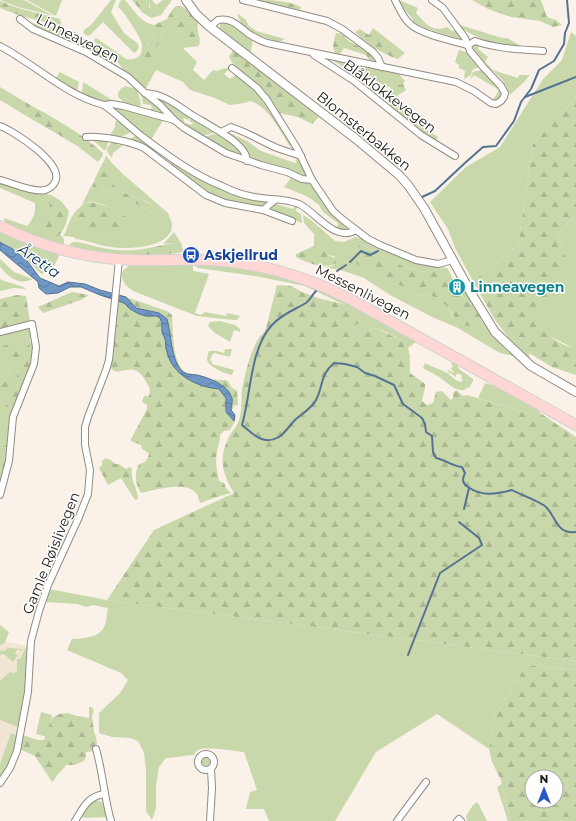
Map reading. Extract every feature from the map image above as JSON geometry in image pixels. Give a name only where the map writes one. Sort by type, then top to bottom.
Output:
[{"type":"main road","name":"Messenlivegen","points":[[0,226],[62,250],[89,256],[118,259],[207,259],[269,268],[306,279],[335,291],[575,421]]},
{"type":"street","name":"Blomsterbakken","points":[[186,0],[196,14],[210,27],[356,139],[399,175],[424,208],[489,323],[503,341],[531,366],[576,392]]},
{"type":"street","name":"Blåklokkevegen","points":[[243,0],[327,21],[342,29],[373,52],[378,58],[382,67]]},
{"type":"street","points":[[395,0],[405,19],[419,30],[468,45],[475,41],[485,45],[501,48],[543,51]]},
{"type":"street","name":"Blåklokkevegen","points":[[210,27],[218,20],[229,20],[261,41],[311,53],[456,82],[474,91],[491,103],[496,104],[501,101],[504,98],[504,89],[470,51],[465,38],[443,8],[432,0]]},
{"type":"street","name":"Linneavegen","points":[[20,19],[33,29],[99,59],[128,77],[160,105],[174,120],[211,145],[247,161],[287,172],[302,179],[312,180]]},
{"type":"street","name":"Linneavegen","points":[[0,46],[76,95],[104,105],[163,152],[184,166],[221,186],[244,195],[288,201],[298,204],[306,208],[338,232],[347,234],[356,230]]},
{"type":"street","name":"Blåklokkevegen","points":[[311,53],[354,81],[421,135],[455,156]]},
{"type":"street","points":[[232,68],[257,88],[267,100],[301,156],[312,180],[333,211],[356,230],[380,245],[422,262],[438,264],[453,260]]},
{"type":"street","name":"Linneavegen","points":[[145,93],[160,96],[173,102],[221,132],[244,151],[247,161]]},
{"type":"street","name":"Linneavegen","points":[[104,105],[112,104],[123,106],[174,120]]},
{"type":"street","points":[[0,126],[12,131],[44,156],[54,168],[56,179],[54,184],[46,190],[31,189],[0,180]]},
{"type":"street","points":[[221,132],[231,127],[238,129],[279,149],[301,156]]},
{"type":"street","points":[[86,137],[96,137],[137,144],[206,195],[231,205],[264,210],[292,221]]},
{"type":"street","points":[[157,158],[163,152]]},
{"type":"street","points":[[264,210],[276,200]]},
{"type":"street","name":"Gamle Røislivegen","points":[[0,783],[10,768],[17,751],[28,692],[31,641],[39,612],[48,585],[80,517],[88,494],[90,470],[85,445],[85,427],[106,370],[108,360],[118,280],[118,259]]},
{"type":"street","points":[[0,332],[32,324],[36,347],[34,364],[13,417],[9,461],[0,495]]},
{"type":"street","points":[[96,749],[104,794],[111,821]]},
{"type":"street","points":[[210,821],[212,788],[211,769]]},
{"type":"street","points":[[397,821],[426,782]]},
{"type":"street","points":[[75,821],[88,801],[104,794]]},
{"type":"street","points":[[458,821],[459,819],[461,821]]},
{"type":"shaded area","points":[[0,641],[29,646],[17,743],[0,780]]},
{"type":"green space","points":[[0,0],[24,0],[54,16],[18,7]]},
{"type":"green space","points":[[27,0],[62,0],[56,16]]},
{"type":"green space","points":[[111,0],[116,0],[111,12],[124,33],[137,43],[139,47],[134,53],[103,22],[90,35],[88,36],[83,33]]},
{"type":"green space","points":[[125,0],[141,19],[154,25],[153,35],[147,46],[156,48],[167,28],[178,28],[199,46],[183,48],[197,62],[193,70],[204,80],[213,70],[217,71],[225,68],[229,69],[224,74],[230,79],[237,74],[260,94],[296,151],[290,146],[269,115],[261,107],[251,101],[230,105],[190,90],[183,82],[156,70],[146,88],[136,84],[113,57],[94,41],[95,38],[98,39],[126,59],[134,59],[141,54],[142,43],[140,38],[127,17],[118,7],[120,1]]},
{"type":"green space","points":[[132,0],[149,0],[149,11],[142,12]]},
{"type":"green space","points":[[149,0],[152,0],[156,5],[163,0],[172,0],[161,15],[151,18],[142,12],[146,12],[150,7]]},
{"type":"green space","points":[[254,0],[272,0],[301,7],[300,10]]},
{"type":"green space","points":[[399,0],[418,8],[416,13],[429,26],[437,29],[447,27],[452,31],[455,30],[462,39],[461,40],[414,24],[412,18],[404,9]]},
{"type":"green space","points":[[472,0],[541,0],[547,17],[556,20],[562,25],[553,27],[540,21],[511,17],[488,9]]},
{"type":"green space","points":[[0,1],[18,8],[60,19],[62,27],[18,15],[0,8]]},
{"type":"green space","points":[[176,6],[186,9],[198,22],[200,40],[199,46],[178,28],[167,28],[156,48],[161,58],[149,67],[143,60],[143,55],[153,35],[154,25],[167,19]]},
{"type":"green space","points":[[237,13],[256,31],[285,39],[279,42],[254,33],[243,25]]},
{"type":"green space","points":[[27,22],[75,32],[101,51],[120,69]]},
{"type":"green space","points":[[226,22],[232,24],[253,40],[250,55],[219,29],[220,24]]},
{"type":"green space","points":[[460,25],[502,38],[507,38],[521,46],[486,41],[467,32],[461,28]]},
{"type":"green space","points":[[373,28],[405,53],[398,59],[392,57],[375,48],[355,32],[360,29],[369,35]]},
{"type":"green space","points":[[571,32],[576,36],[576,97],[533,144],[518,245],[473,281],[455,248],[448,229],[430,202],[466,167],[500,147],[543,79],[562,60]]},
{"type":"green space","points":[[336,33],[342,34],[349,41],[370,53],[375,60],[374,63],[371,62],[366,55],[344,48],[340,54],[336,54],[333,47]]},
{"type":"green space","points":[[475,45],[479,45],[478,49],[488,57],[485,62],[493,70],[518,78],[519,75],[530,75],[510,95],[503,81],[476,55],[473,49]]},
{"type":"green space","points":[[233,50],[319,117],[312,124],[298,117],[279,113],[270,100],[235,67],[229,57]]},
{"type":"green space","points":[[459,50],[469,53],[480,67],[473,69],[471,75],[464,79],[465,71],[459,68],[459,65],[455,62]]},
{"type":"green space","points":[[332,60],[399,74],[405,81],[403,84],[396,86],[386,86],[361,71],[356,69],[353,73]]},
{"type":"green space","points":[[482,70],[502,90],[500,100],[493,100],[499,90],[474,75],[470,80],[473,72]]},
{"type":"green space","points":[[60,72],[79,82],[77,91],[55,79]]},
{"type":"green space","points":[[83,82],[112,100],[104,103],[93,100],[82,94]]},
{"type":"green space","points":[[403,84],[406,90],[397,96],[394,104],[391,101],[392,91],[390,87]]},
{"type":"green space","points":[[125,86],[137,89],[141,104],[140,108],[126,104],[118,97],[118,93],[122,87],[123,88]]},
{"type":"green space","points":[[0,87],[25,102],[28,117],[0,100]]},
{"type":"green space","points":[[141,92],[167,115],[149,111],[152,107],[151,105],[143,104]]},
{"type":"green space","points":[[154,96],[162,98],[191,116],[188,120],[184,118],[183,120],[185,122],[183,125]]},
{"type":"green space","points":[[576,97],[576,217],[569,222],[557,236],[565,255],[563,276],[554,290],[535,311],[535,323],[559,342],[576,348],[576,375],[552,367],[529,353],[529,358],[512,342],[495,320],[473,281],[518,245],[533,144]]},
{"type":"green space","points":[[391,101],[414,119],[417,124],[438,137],[435,142],[394,111],[390,106]]},
{"type":"green space","points":[[25,102],[66,125],[94,145],[103,153],[98,162],[76,145],[28,117]]},
{"type":"green space","points":[[113,106],[164,119],[150,141],[112,108]]},
{"type":"green space","points":[[192,116],[218,132],[201,136],[184,125],[186,123],[191,125],[193,123],[189,121]]},
{"type":"green space","points":[[118,120],[132,131],[121,136],[109,137],[115,127],[115,122]]},
{"type":"green space","points":[[229,130],[230,133],[247,141],[261,151],[295,163],[297,162],[295,160],[298,159],[308,178],[301,177],[250,159],[245,150],[226,132]]},
{"type":"green space","points":[[219,133],[244,155],[242,156],[235,152],[232,153],[203,137]]},
{"type":"green space","points":[[137,135],[156,150],[156,152],[152,152],[141,144],[128,140]]},
{"type":"green space","points":[[93,140],[109,141],[105,151]]},
{"type":"green space","points":[[112,142],[117,142],[118,145],[123,145],[113,153],[112,158],[107,152],[107,148]]},
{"type":"green space","points":[[106,156],[112,163],[115,187],[121,192],[151,204],[164,215],[164,218],[161,218],[129,200],[104,189],[99,196],[96,197],[92,194],[93,183]]},
{"type":"green space","points":[[173,161],[196,175],[267,202],[262,208],[236,204],[206,193],[169,165]]},
{"type":"green space","points":[[112,163],[168,213],[172,225],[170,233],[165,239],[148,246],[118,248],[75,239],[74,237],[63,236],[75,212],[75,220],[79,223],[113,231],[122,214],[97,203],[86,202],[82,204],[94,181],[92,189],[99,196],[104,189],[129,200],[161,218],[152,204],[121,192],[115,187],[112,178]]},
{"type":"green space","points":[[291,178],[311,184],[324,204],[346,227],[347,230],[343,231],[337,228],[338,223],[323,212],[319,205],[311,199],[284,187]]},
{"type":"green space","points":[[0,183],[30,192],[51,195],[48,199],[51,208],[50,219],[57,238],[60,234],[64,239],[64,245],[23,232],[5,223],[4,218],[27,226],[34,216],[35,203],[0,188]]},
{"type":"green space","points":[[51,195],[61,201],[69,211],[66,224],[59,236],[51,241],[45,237],[45,231],[50,215],[50,205],[48,199]]},
{"type":"green space","points":[[85,202],[106,206],[122,214],[130,224],[129,230],[122,232],[104,232],[77,223],[75,219],[75,212]]},
{"type":"green space","points":[[276,204],[293,209],[295,205],[297,207],[296,211],[301,214],[302,223],[272,211],[271,207]]},
{"type":"green space","points":[[303,215],[335,241],[344,242],[355,237],[361,238],[382,249],[411,261],[447,268],[429,272],[413,269],[394,262],[362,244],[371,269],[395,285],[403,286],[417,295],[423,296],[429,294],[433,296],[446,306],[453,317],[483,323],[483,321],[497,340],[514,356],[500,353],[456,327],[434,318],[390,295],[364,278],[344,271],[324,267],[332,266],[337,263],[334,256],[328,255],[321,247],[314,246],[314,234],[304,223]]},
{"type":"green space","points":[[576,217],[576,348],[573,348],[548,335],[535,323],[535,311],[543,302],[565,255],[557,236],[569,222]]},
{"type":"green space","points":[[0,230],[60,254],[52,270],[41,274],[18,251],[0,241]]},
{"type":"green space","points":[[174,232],[181,243],[183,250],[180,253],[173,243],[163,244]]},
{"type":"green space","points":[[73,242],[118,250],[144,249],[142,252],[145,255],[112,254],[70,247],[72,246],[69,246],[70,244]]},
{"type":"green space","points":[[173,243],[180,253],[145,255],[142,252],[144,249]]},
{"type":"green space","points":[[362,244],[394,262],[413,269],[429,272],[447,268],[461,295],[464,299],[474,304],[483,323],[476,327],[462,324],[453,316],[445,305],[429,294],[423,296],[417,295],[403,286],[395,285],[371,269],[360,266],[351,259],[354,249]]},
{"type":"green space","points":[[314,246],[321,247],[328,255],[337,259],[337,263],[322,266],[296,257],[296,254]]},
{"type":"green space","points":[[0,259],[14,272],[33,279],[28,281],[18,281],[10,277],[0,267]]},
{"type":"green space","points":[[172,263],[228,264],[287,276],[326,291],[407,335],[416,342],[408,348],[387,332],[373,328],[364,332],[355,331],[353,327],[359,323],[360,318],[343,304],[305,286],[255,276],[198,268],[193,264],[193,271],[209,274],[195,313],[201,315],[205,312],[226,316],[227,313],[240,316],[237,320],[233,320],[197,316],[133,291],[123,281],[123,271],[128,267],[142,264]]},
{"type":"green space","points":[[0,279],[26,289],[14,288],[0,291]]},
{"type":"green space","points":[[277,285],[291,286],[321,299],[343,304],[361,318],[359,323],[353,327],[355,331],[364,332],[373,328],[386,333],[406,345],[409,350],[410,373],[425,384],[422,401],[427,405],[433,403],[436,392],[442,391],[451,400],[453,398],[453,393],[456,390],[463,396],[467,395],[526,413],[540,413],[576,437],[576,661],[107,600],[154,530],[234,493],[227,480],[223,467],[223,453],[228,439],[239,420],[242,389],[247,368],[257,341],[266,328]]},
{"type":"green space","points":[[463,289],[474,304],[467,302],[464,299],[461,293]]},
{"type":"green space","points":[[72,292],[89,295],[81,300],[43,313],[38,307]]},
{"type":"green space","points":[[17,295],[26,296],[30,322],[0,330],[0,299]]},
{"type":"green space","points":[[129,298],[167,311],[172,315],[175,354],[181,368],[185,372],[194,376],[212,380],[228,381],[231,387],[237,391],[238,405],[234,406],[232,410],[236,419],[230,430],[224,431],[220,435],[216,458],[219,481],[224,483],[226,488],[231,493],[200,503],[197,494],[186,488],[170,487],[141,493],[136,482],[136,471],[139,464],[146,461],[149,453],[142,449],[141,445],[131,441],[131,439],[147,409],[147,405],[142,402],[144,396],[148,397],[150,389],[138,371],[131,369],[117,372],[110,368],[117,304],[119,301]]},
{"type":"green space","points":[[220,321],[235,325],[240,329],[240,332],[234,330],[230,342],[215,333],[208,326],[210,322]]},
{"type":"green space","points":[[30,329],[32,362],[9,436],[0,491],[0,333]]},
{"type":"green space","points":[[32,341],[33,347],[30,365],[14,412],[7,413],[5,409],[20,368],[22,370],[24,369],[24,350]]},
{"type":"green space","points":[[6,345],[15,348],[20,353],[20,359],[17,361],[10,360],[6,349],[4,350],[3,346]]},
{"type":"green space","points":[[225,349],[232,349],[230,357],[214,353],[210,360],[212,361],[212,364],[234,370],[232,375],[214,368],[208,363],[207,360],[209,351],[224,353]]},
{"type":"green space","points":[[452,361],[455,361],[459,369],[473,379],[469,388],[467,387],[465,390],[458,390],[423,368],[425,363],[449,374],[457,381],[461,382],[463,380],[460,374],[456,374],[456,377],[447,371],[448,370],[454,373],[451,369],[453,366],[451,363]]},
{"type":"green space","points":[[14,367],[17,367],[7,395],[0,394],[0,385],[8,379],[10,372]]},
{"type":"green space","points":[[485,383],[501,388],[538,410],[540,413],[526,413],[478,398]]},
{"type":"green space","points":[[8,444],[7,464],[0,489],[0,449]]},
{"type":"green space","points":[[106,458],[126,469],[130,467],[132,469],[132,477],[138,499],[135,500],[121,478],[108,485],[99,468],[102,465],[102,461]]},
{"type":"green space","points":[[49,589],[107,600],[576,661],[576,670],[526,665],[495,716],[489,749],[437,714],[376,752],[335,821],[269,821],[264,809],[246,809],[250,792],[257,790],[244,752],[208,748],[196,751],[194,755],[166,758],[159,767],[156,787],[156,808],[152,820],[146,811],[146,770],[144,753],[138,741],[130,738],[112,737],[99,733],[99,713],[120,693],[128,680],[121,673],[67,650],[72,639],[93,636],[101,631],[106,621],[108,608],[93,605],[86,607],[77,604],[45,602]]},
{"type":"green space","points":[[0,625],[9,632],[5,642],[0,646]]},
{"type":"green space","points":[[29,646],[26,685],[18,727],[0,720],[0,681],[10,672],[14,673],[17,671],[17,659],[20,659],[25,649]]},
{"type":"green space","points":[[8,648],[23,649],[21,651],[17,649],[15,654],[18,655],[13,662],[4,654],[1,654],[0,656],[0,650],[4,651]]},
{"type":"green space","points":[[526,665],[576,670],[576,821],[511,821],[501,780],[492,762],[489,749],[495,716]]},
{"type":"green space","points":[[89,707],[92,707],[94,711],[92,717],[97,743],[94,751],[86,752],[84,761],[74,765],[66,765],[52,782],[35,756],[19,749],[22,735],[38,740],[44,740],[52,718],[59,714],[67,713],[89,718]]},
{"type":"green space","points":[[41,712],[52,715],[47,737],[36,734]]},
{"type":"green space","points":[[11,733],[17,736],[15,753],[0,780],[0,764]]},
{"type":"green space","points":[[204,756],[208,756],[212,762],[208,768],[204,768],[200,764],[200,760]]},
{"type":"green space","points":[[502,784],[511,821],[508,821],[497,787]]},
{"type":"green space","points":[[95,800],[102,802],[107,817],[82,817],[89,804]]},
{"type":"green space","points":[[478,801],[477,802],[487,821],[467,821],[466,816],[473,805]]},
{"type":"water","points":[[0,242],[13,249],[28,262],[40,278],[59,286],[68,282],[85,284],[126,297],[136,308],[159,313],[167,319],[173,354],[178,366],[186,373],[207,378],[227,389],[232,398],[231,410],[235,415],[234,421],[226,412],[226,398],[219,389],[202,386],[187,378],[174,367],[166,350],[160,318],[156,316],[139,314],[130,309],[124,303],[81,287],[70,287],[58,293],[46,294],[39,288],[38,282],[0,250]]},
{"type":"waterway","points":[[422,197],[435,191],[483,147],[496,146],[514,121],[521,102],[531,89],[539,70],[554,61],[564,44],[565,33],[569,23],[567,0]]},
{"type":"waterway","points":[[525,97],[576,77]]},
{"type":"waterway","points":[[350,262],[361,251],[370,255],[378,251]]},
{"type":"waterway","points":[[337,271],[346,265]]},
{"type":"waterway","name":"Åretta","points":[[316,291],[306,303],[276,321],[265,335],[259,346],[255,359],[242,425],[263,440],[279,437],[296,419],[315,403],[324,376],[334,363],[357,367],[365,373],[394,385],[403,404],[422,418],[425,424],[426,432],[432,436],[433,452],[436,458],[462,467],[465,473],[463,481],[468,487],[473,490],[489,494],[512,490],[546,507],[564,530],[576,532]]},
{"type":"waterway","points":[[464,509],[469,488]]},
{"type":"waterway","points":[[408,655],[440,573],[482,545],[479,538],[459,522]]},
{"type":"place","name":"Askjellrud","points":[[191,255]]},
{"type":"place","name":"Linneavegen","points":[[457,287]]}]
